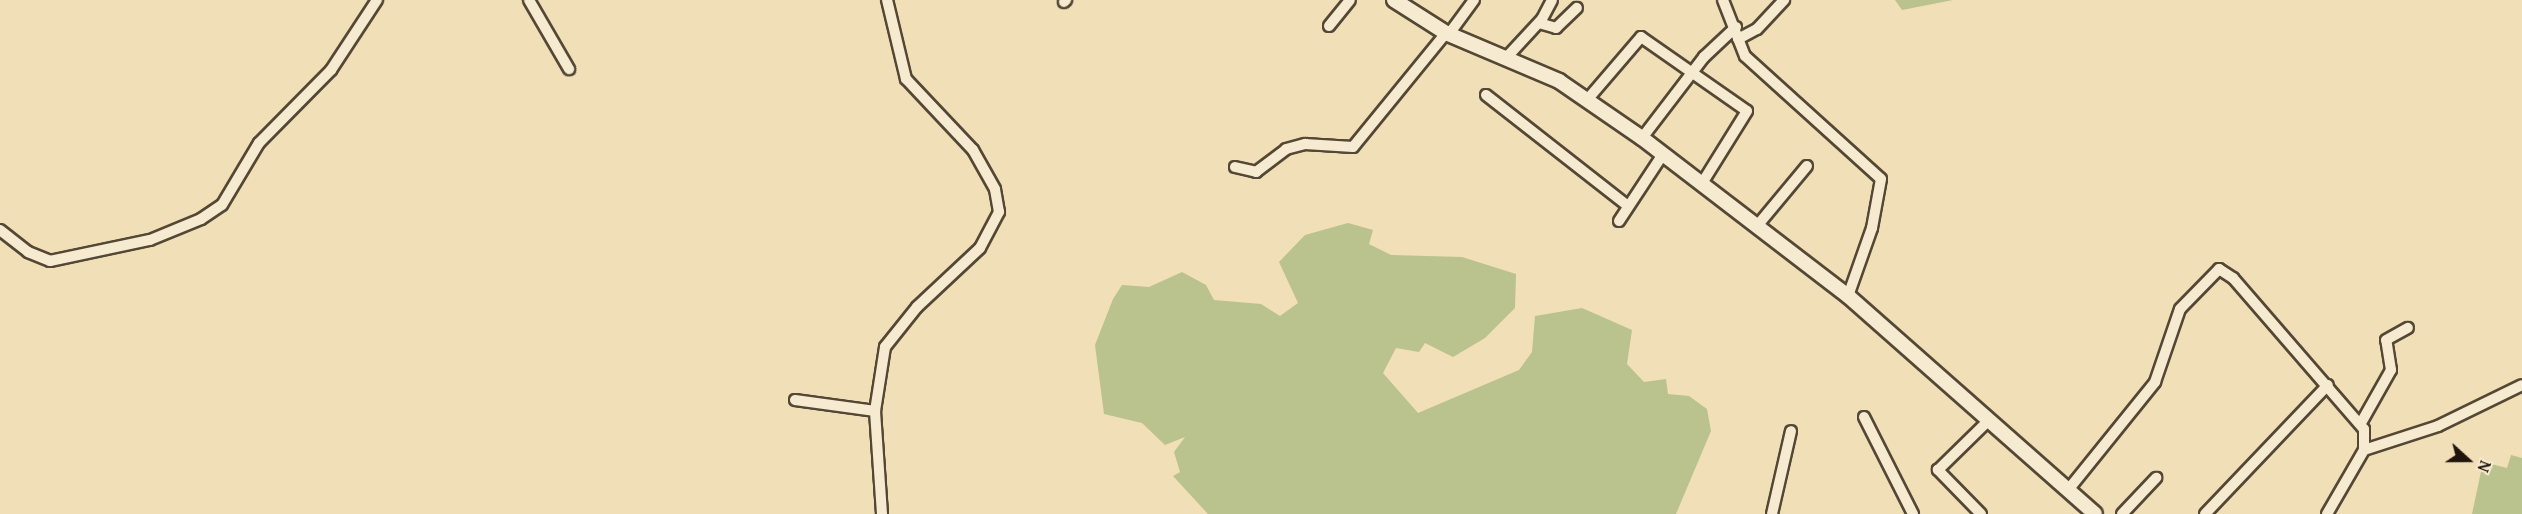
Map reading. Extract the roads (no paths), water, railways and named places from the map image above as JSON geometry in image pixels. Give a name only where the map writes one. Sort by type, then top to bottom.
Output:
[{"type":"street","points":[[0,230],[28,252],[50,261],[150,240],[201,219],[222,205],[259,142],[331,70],[377,0]]},
{"type":"street","points":[[529,0],[569,69]]},
{"type":"street","points":[[882,514],[876,411],[888,340],[980,248],[999,212],[995,189],[973,150],[906,79],[887,0]]},
{"type":"street","points":[[1329,26],[1350,0]]},
{"type":"street","points":[[1394,0],[1448,34],[1506,58],[1587,100],[1642,138],[1848,296],[1987,422],[2094,514]]},
{"type":"street","points":[[1235,167],[1256,172],[1289,148],[1305,144],[1353,147],[1474,0]]},
{"type":"street","points":[[1506,58],[1539,23],[1552,0]]},
{"type":"street","points":[[1723,0],[1736,27],[1738,39],[1753,65],[1881,179],[1872,228],[1848,296]]},
{"type":"street","points":[[1738,39],[1757,29],[1784,0]]},
{"type":"street","points":[[1539,23],[1556,28],[1577,8]]},
{"type":"street","points":[[1642,138],[1692,72],[1736,27]]},
{"type":"street","points":[[1587,100],[1641,37],[1692,72],[1748,115],[1701,185]]},
{"type":"street","points":[[1486,95],[1628,206]]},
{"type":"street","points":[[1618,221],[1663,154]]},
{"type":"street","points":[[1757,226],[1806,166]]},
{"type":"street","points":[[2068,490],[2155,382],[2174,319],[2211,272],[2226,272],[2361,423],[2364,450],[2327,514]]},
{"type":"street","points":[[2361,423],[2391,370],[2386,340],[2408,328]]},
{"type":"street","points":[[2205,514],[2328,385]]},
{"type":"street","points":[[2364,450],[2438,426],[2522,385]]},
{"type":"street","points":[[795,400],[876,411]]},
{"type":"street","points":[[1864,417],[1913,514]]},
{"type":"street","points":[[1981,514],[1938,470],[1987,422]]},
{"type":"street","points":[[1772,514],[1791,431]]},
{"type":"street","points":[[2122,514],[2156,478]]}]
